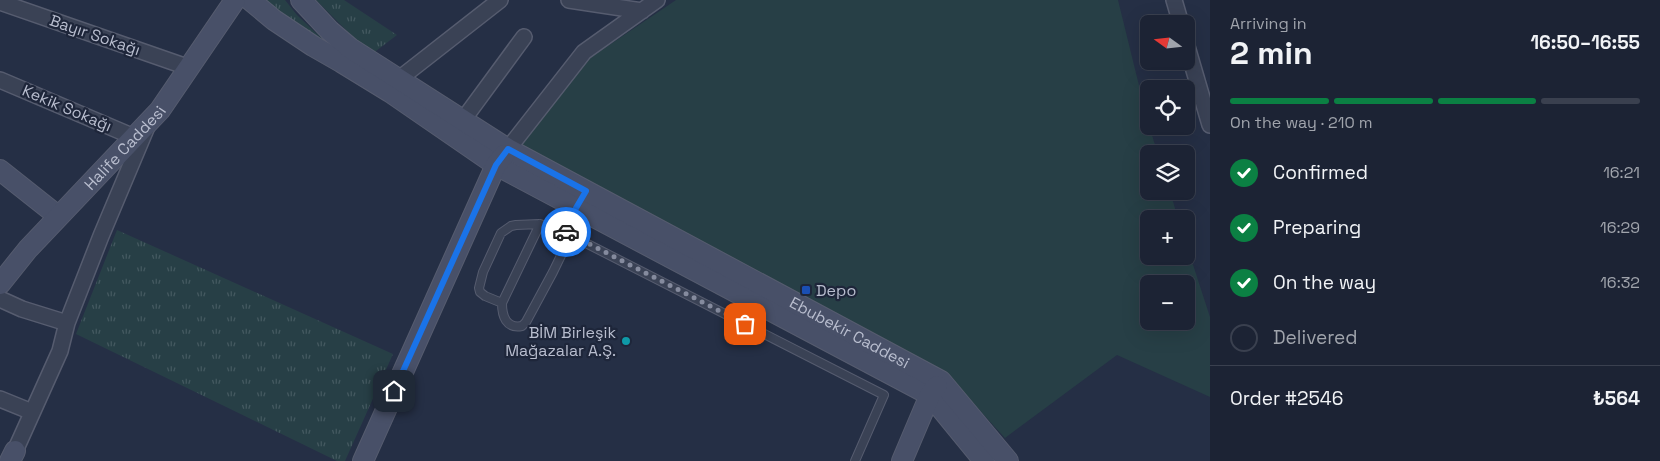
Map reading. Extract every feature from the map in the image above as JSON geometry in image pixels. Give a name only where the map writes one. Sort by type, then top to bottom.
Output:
[{"type":"main road","name":"Halife Caddesi","points":[[0,284],[28,248],[167,101],[234,0]]},
{"type":"main road","name":"Ebubekir Caddesi","points":[[250,0],[274,20],[313,46],[342,62],[395,85],[463,120],[581,200]]},
{"type":"main road","name":"Ebubekir Caddesi","points":[[301,0],[330,31],[350,48],[496,165],[581,200],[936,388],[1008,461]]},
{"type":"main road","points":[[363,461],[496,165],[508,149]]},
{"type":"main road","points":[[0,170],[58,216]]},
{"type":"main road","name":"Ebubekir Caddesi","points":[[936,388],[984,461]]},
{"type":"main road","points":[[902,461],[936,388]]},
{"type":"street","points":[[395,85],[500,0]]},
{"type":"street","points":[[568,0],[642,10]]},
{"type":"street","points":[[508,149],[584,52],[657,0]]},
{"type":"street","points":[[1174,0],[1178,15]]},
{"type":"street","name":"Bayır Sokağı","points":[[0,2],[190,68]]},
{"type":"street","points":[[463,120],[524,37]]},
{"type":"street","points":[[1194,70],[1210,122]]},
{"type":"street","name":"Kekik Sokağı","points":[[0,80],[134,137]]},
{"type":"street","points":[[12,456],[60,351],[67,323],[149,122]]},
{"type":"street","points":[[0,299],[22,309],[67,323]]},
{"type":"street","points":[[0,399],[32,412]]},
{"type":"lane","points":[[540,224],[502,303],[505,320],[513,326],[522,326],[526,322],[554,272],[581,200]]},
{"type":"lane","points":[[502,303],[480,292],[480,280],[501,233],[516,225],[540,224],[568,234],[884,394],[855,461]]},
{"type":"green space","points":[[265,0],[285,0],[297,15],[331,47],[260,4]]},
{"type":"green space","points":[[316,0],[344,0],[397,35],[372,54]]},
{"type":"green space","points":[[676,0],[1118,0],[1140,89],[1140,135],[1152,135],[1155,145],[1140,145],[1140,200],[1173,200],[1175,210],[1140,210],[1140,265],[1193,265],[1210,317],[1210,397],[1117,355],[1005,438],[948,376],[520,145],[590,58]]},
{"type":"green space","points":[[117,230],[393,354],[345,461],[337,461],[76,334]]},
{"type":"way so far","points":[[566,232],[745,324]]},
{"type":"place","name":"Depo","points":[[806,290]]},
{"type":"place","name":"BİM Birleşik Mağazalar A.Ş.","points":[[626,341]]},
{"type":"route","points":[[394,391],[496,165],[508,149],[586,191],[576,208],[566,232]]}]
